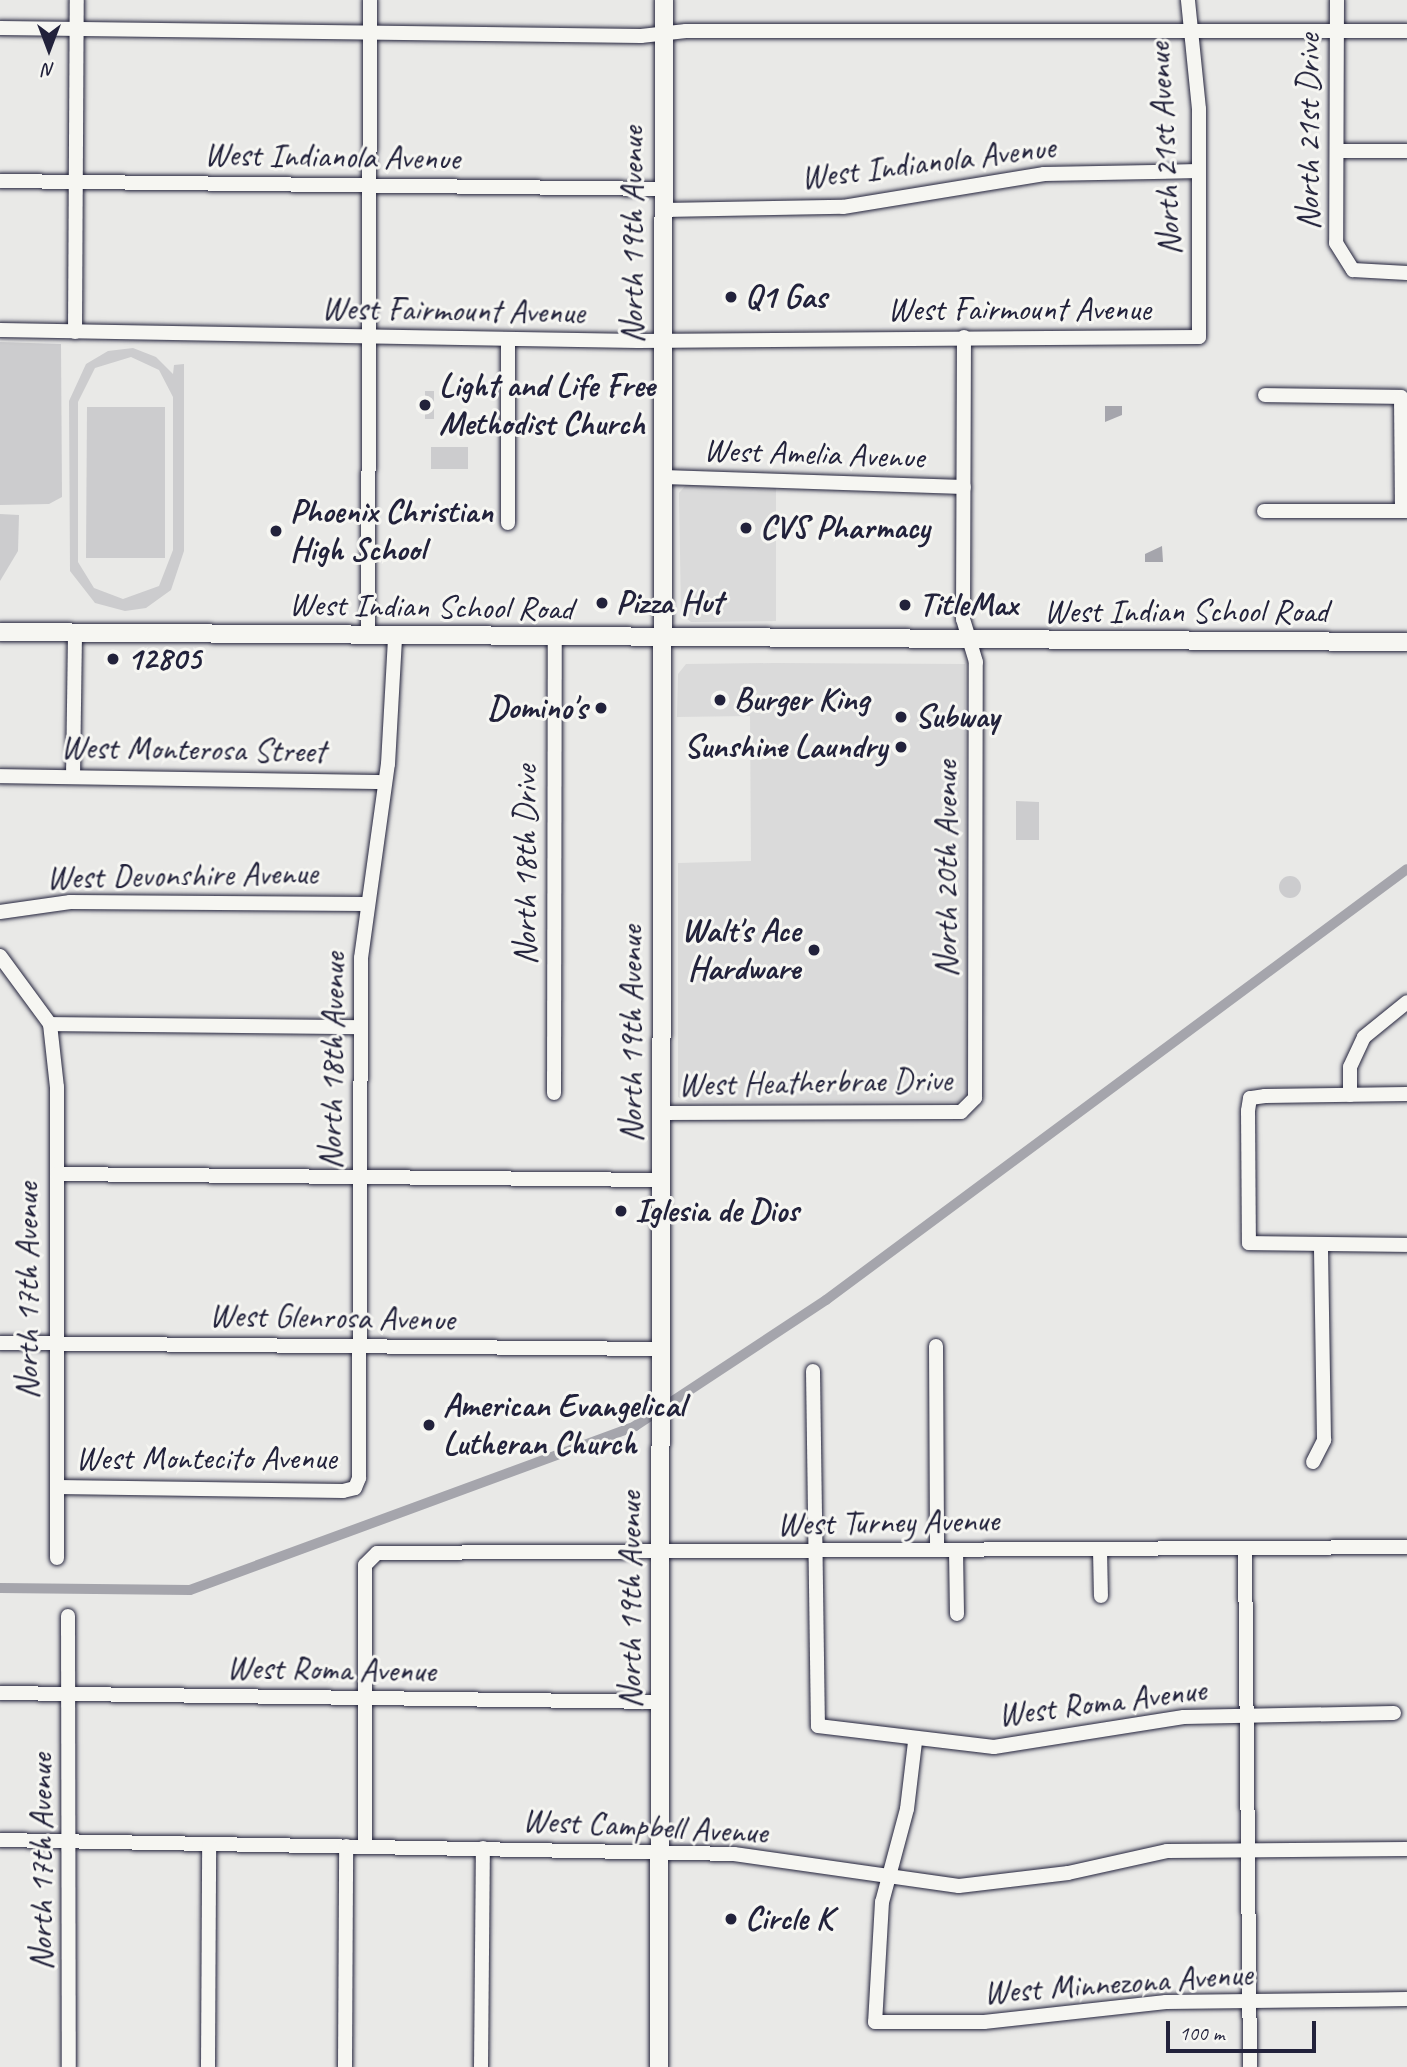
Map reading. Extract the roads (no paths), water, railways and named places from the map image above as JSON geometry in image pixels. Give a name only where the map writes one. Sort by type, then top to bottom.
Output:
[{"type":"main road","name":"North 19th Avenue","points":[[659,2067],[663,1395],[661,1113],[664,0]]},
{"type":"main road","name":"West Indian School Road","points":[[0,632],[662,641],[1407,642]]},
{"type":"street","points":[[75,332],[77,0]]},
{"type":"street","points":[[368,636],[370,0]]},
{"type":"street","name":"North 21st Avenue","points":[[1188,0],[1188,33],[1199,171],[1199,337]]},
{"type":"street","name":"North 21st Drive","points":[[1337,0],[1336,243],[1343,263],[1362,273],[1407,272]]},
{"type":"street","points":[[0,28],[663,34],[1407,31]]},
{"type":"street","points":[[1337,151],[1407,152]]},
{"type":"street","name":"West Indianola Avenue","points":[[663,211],[843,207],[1044,174],[1199,171]]},
{"type":"street","name":"West Indianola Avenue","points":[[0,181],[663,189]]},
{"type":"street","name":"West Fairmount Avenue","points":[[0,330],[369,338],[663,340],[1199,337]]},
{"type":"street","name":"North 20th Avenue","points":[[964,337],[963,619],[972,641],[975,1098],[970,1108]]},
{"type":"street","points":[[508,339],[508,523]]},
{"type":"street","points":[[1264,511],[1404,511],[1401,397],[1265,395]]},
{"type":"street","name":"West Amelia Avenue","points":[[663,477],[964,487]]},
{"type":"street","points":[[73,777],[75,633]]},
{"type":"street","name":"North 18th Avenue","points":[[355,1488],[359,1346],[359,1027],[366,904],[385,782],[395,637]]},
{"type":"street","name":"North 18th Drive","points":[[554,1093],[555,638]]},
{"type":"street","name":"West Monterosa Street","points":[[0,776],[385,782]]},
{"type":"street","name":"West Devonshire Avenue","points":[[0,912],[70,902],[366,904]]},
{"type":"street","points":[[0,956],[50,1024],[359,1027]]},
{"type":"street","points":[[1350,1095],[1350,1067],[1364,1037],[1407,1002]]},
{"type":"street","name":"North 17th Avenue","points":[[50,1024],[57,1087],[57,1558]]},
{"type":"street","points":[[1407,1094],[1250,1098],[1249,1243],[1407,1245]]},
{"type":"street","name":"West Heatherbrae Drive","points":[[661,1113],[970,1108]]},
{"type":"street","points":[[57,1174],[662,1180]]},
{"type":"street","points":[[1313,1462],[1324,1440],[1321,1246]]},
{"type":"street","name":"West Glenrosa Avenue","points":[[0,1343],[663,1349]]},
{"type":"street","points":[[936,1346],[937,1550]]},
{"type":"street","points":[[813,1371],[818,1552]]},
{"type":"street","name":"West Montecito Avenue","points":[[57,1487],[355,1488]]},
{"type":"street","name":"West Turney Avenue","points":[[365,1699],[365,1565],[371,1556],[1407,1547]]},
{"type":"street","points":[[1245,1548],[1250,2067]]},
{"type":"street","points":[[956,1550],[957,1614]]},
{"type":"street","points":[[1100,1550],[1101,1596]]},
{"type":"street","name":"West Roma Avenue","points":[[818,1552],[818,1726],[915,1742],[1028,1744],[1134,1723],[1247,1714],[1394,1713]]},
{"type":"street","name":"North 17th Avenue","points":[[68,1616],[69,2067]]},
{"type":"street","name":"West Roma Avenue","points":[[0,1693],[660,1702]]},
{"type":"street","points":[[365,1699],[365,1846]]},
{"type":"street","points":[[886,1880],[907,1809],[915,1742]]},
{"type":"street","name":"West Campbell Avenue","points":[[0,1840],[482,1848],[751,1856],[886,1880],[994,1885],[1167,1851],[1248,1847],[1407,1849]]},
{"type":"street","points":[[208,2067],[209,1844]]},
{"type":"street","points":[[345,2067],[346,1846]]},
{"type":"street","points":[[481,2067],[482,1848]]},
{"type":"street","name":"West Minnezona Avenue","points":[[886,1880],[875,2022],[984,2022],[1166,2002],[1407,1999]]},
{"type":"waterway","points":[[0,1588],[190,1590],[635,1426],[826,1300],[1407,869]]},
{"type":"place","name":"Q1 Gas","points":[[731,297]]},
{"type":"place","name":"Light and Life Free Methodist Church","points":[[425,405]]},
{"type":"place","name":"CVS Pharmacy","points":[[746,528]]},
{"type":"place","name":"Phoenix Christian High School","points":[[276,531]]},
{"type":"place","name":"Pizza Hut","points":[[602,603]]},
{"type":"place","name":"TitleMax","points":[[905,605]]},
{"type":"place","name":"12805","points":[[113,659]]},
{"type":"place","name":"Burger King","points":[[720,700]]},
{"type":"place","name":"Domino's","points":[[601,708]]},
{"type":"place","name":"Subway","points":[[901,717]]},
{"type":"place","name":"Sunshine Laundry","points":[[901,747]]},
{"type":"place","name":"Walt's Ace Hardware","points":[[814,950]]},
{"type":"place","name":"Iglesia de Dios","points":[[621,1211]]},
{"type":"place","name":"American Evangelical Lutheran Church","points":[[429,1425]]},
{"type":"place","name":"Circle K","points":[[731,1919]]}]
